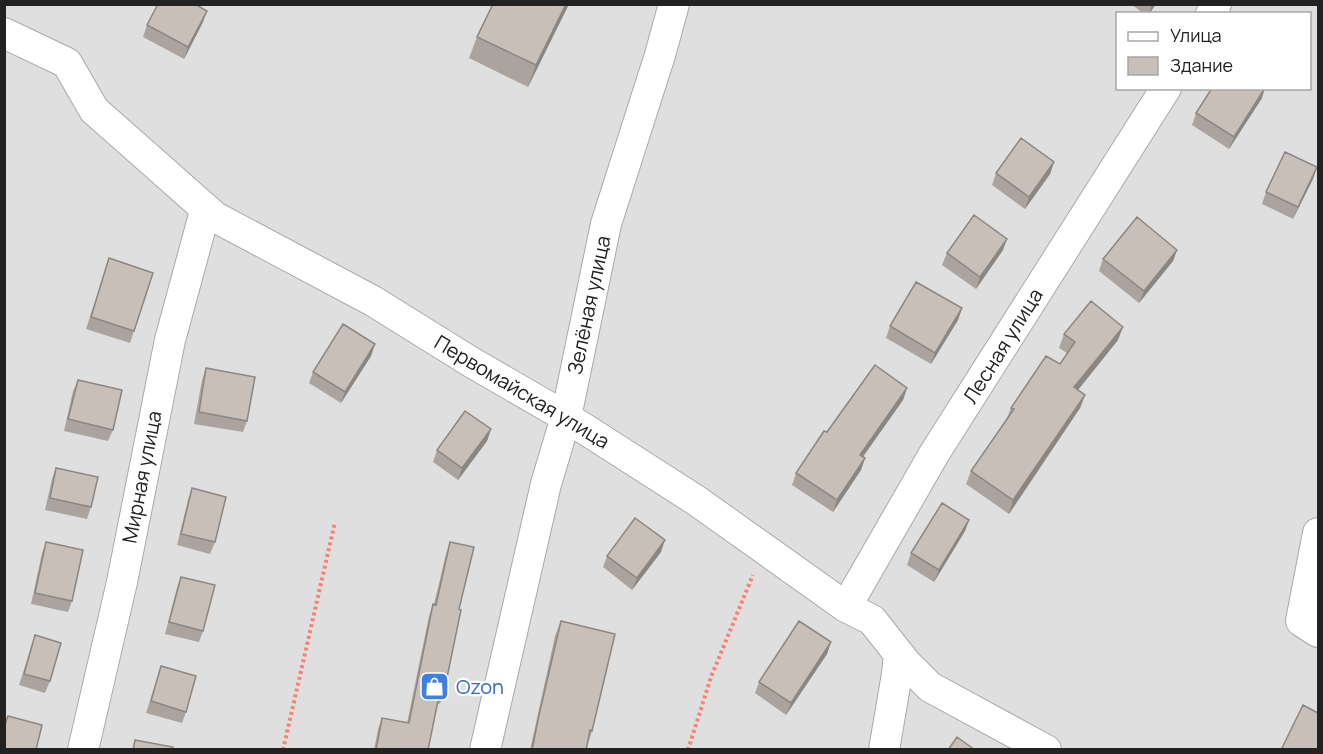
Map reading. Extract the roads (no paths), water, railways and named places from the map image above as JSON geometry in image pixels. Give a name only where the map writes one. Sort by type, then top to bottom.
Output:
[{"type":"street","name":"Зелёная улица","points":[[485,750],[546,484],[566,417],[606,224],[674,4]]},
{"type":"street","name":"Первомайская улица","points":[[4,33],[67,63],[94,110],[215,217],[373,301],[566,417],[698,501],[846,607],[872,620],[906,663],[930,687],[1046,750]]},
{"type":"street","name":"Лесная улица","points":[[846,607],[934,454],[1166,90]]},
{"type":"street","name":"Мирная улица","points":[[83,750],[122,582],[170,340],[204,215],[202,206]]},
{"type":"street","points":[[1318,533],[1301,621],[1318,632]]},
{"type":"street","points":[[884,750],[899,654]]},
{"type":"place","name":"Ozon","points":[[435,687]]}]
